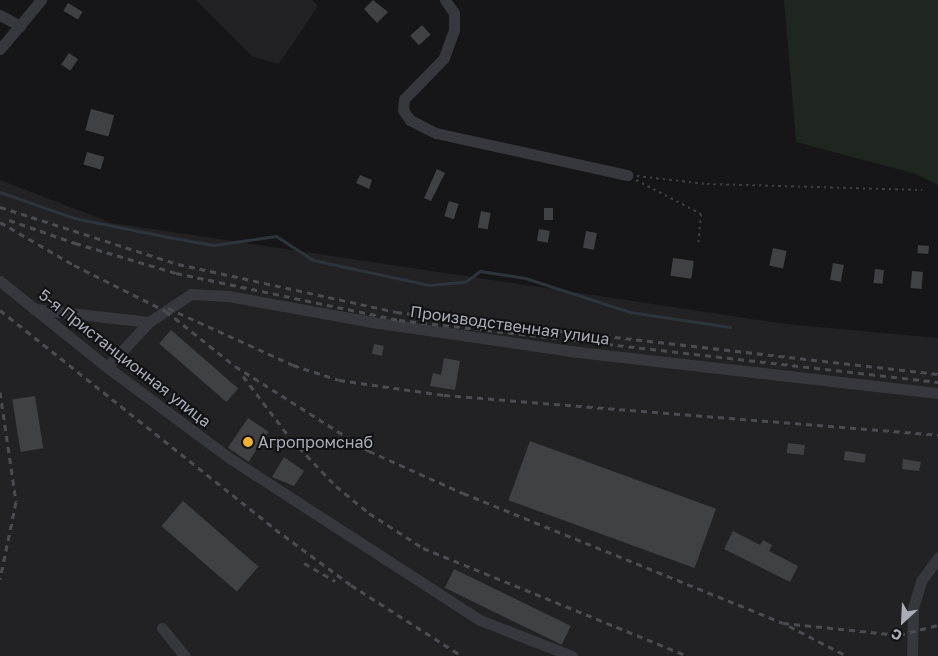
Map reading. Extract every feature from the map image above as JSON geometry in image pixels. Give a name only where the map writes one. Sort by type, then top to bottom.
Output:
[{"type":"street","points":[[0,50],[41,0]]},
{"type":"street","points":[[445,0],[454,13],[454,30],[444,58],[404,99],[403,110],[410,120],[436,133],[627,175]]},
{"type":"street","points":[[0,15],[20,26]]},
{"type":"street","name":"5-я Пристанционная улица","points":[[0,281],[107,367],[231,459],[480,620],[572,656]]},
{"type":"street","name":"Производственная улица","points":[[107,367],[149,322],[191,294],[228,296],[372,322],[569,350],[938,393]]},
{"type":"street","points":[[34,309],[149,322]]},
{"type":"street","points":[[912,656],[914,608],[920,581],[938,558]]},
{"type":"street","points":[[162,628],[186,656]]},
{"type":"path","points":[[627,175],[707,184],[922,190]]},
{"type":"path","points":[[627,175],[701,214],[698,246]]},
{"type":"shaded area","points":[[196,0],[312,0],[318,6],[279,64],[253,57]]},
{"type":"shaded area","points":[[784,0],[938,0],[938,185],[916,174],[796,142]]},
{"type":"shaded area","points":[[0,180],[112,223],[786,324],[938,338],[938,656],[0,656]]},
{"type":"building","points":[[373,0],[388,12],[377,23],[364,9]]},
{"type":"building","points":[[68,3],[83,12],[78,19],[63,11]]},
{"type":"building","points":[[422,25],[431,35],[419,45],[410,36]]},
{"type":"building","points":[[69,53],[78,59],[70,71],[61,65]]},
{"type":"building","points":[[91,109],[114,115],[108,136],[85,130]]},
{"type":"building","points":[[87,152],[104,157],[101,169],[83,164]]},
{"type":"building","points":[[437,169],[445,173],[431,201],[424,198]]},
{"type":"building","points":[[360,175],[372,180],[369,189],[356,183]]},
{"type":"building","points":[[449,201],[459,204],[454,219],[444,216]]},
{"type":"building","points":[[544,208],[553,208],[553,220],[544,220]]},
{"type":"building","points":[[481,211],[491,213],[488,230],[478,228]]},
{"type":"building","points":[[539,229],[550,231],[548,243],[537,241]]},
{"type":"building","points":[[586,231],[597,233],[594,250],[583,248]]},
{"type":"building","points":[[918,245],[929,246],[928,254],[917,253]]},
{"type":"building","points":[[773,248],[787,251],[783,269],[769,266]]},
{"type":"building","points":[[673,258],[694,261],[691,279],[670,276]]},
{"type":"building","points":[[833,263],[844,265],[841,282],[830,280]]},
{"type":"building","points":[[875,269],[884,270],[882,284],[874,283]]},
{"type":"building","points":[[912,271],[923,272],[921,289],[911,288]]},
{"type":"building","points":[[171,330],[238,388],[226,402],[159,344]]},
{"type":"building","points":[[374,344],[384,346],[382,356],[372,354]]},
{"type":"building","points":[[444,358],[460,361],[455,390],[430,386],[433,373],[441,375]]},
{"type":"building","points":[[35,396],[43,448],[21,452],[12,400]]},
{"type":"building","name":"Агропромснаб","points":[[248,418],[269,432],[249,462],[228,448]]},
{"type":"building","points":[[530,441],[716,509],[695,568],[508,500]]},
{"type":"building","points":[[788,443],[805,445],[804,455],[787,453]]},
{"type":"building","points":[[845,451],[866,454],[865,463],[844,460]]},
{"type":"building","points":[[284,457],[304,471],[294,486],[272,477]]},
{"type":"building","points":[[903,459],[921,462],[919,471],[902,469]]},
{"type":"building","points":[[183,501],[258,567],[237,592],[161,526]]},
{"type":"building","points":[[733,531],[760,545],[763,540],[772,545],[769,551],[798,566],[790,582],[724,549]]},
{"type":"building","points":[[454,569],[571,626],[562,645],[445,588]]},
{"type":"waterway","points":[[0,192],[74,218],[168,237],[213,245],[276,236],[313,260],[429,285],[465,282],[480,271],[525,278],[630,312],[730,327]]},
{"type":"railway","points":[[0,207],[178,264],[396,312],[938,374]]},
{"type":"railway","points":[[9,220],[75,243],[176,273],[399,320],[938,382]]},
{"type":"railway","points":[[0,222],[74,265],[166,311],[235,366],[369,451],[463,493],[783,623],[899,635],[938,625]]},
{"type":"railway","points":[[168,308],[293,365],[339,380],[444,395],[938,435]]},
{"type":"railway","points":[[0,310],[275,529],[351,585],[462,656]]},
{"type":"railway","points":[[243,376],[291,439],[336,486],[369,513],[423,548],[687,656]]},
{"type":"railway","points":[[0,392],[16,502],[0,579]]},
{"type":"railway","points":[[304,563],[335,581]]},
{"type":"railway","points":[[789,626],[847,656]]},
{"type":"place","name":"Агропромснаб","points":[[248,442]]}]
